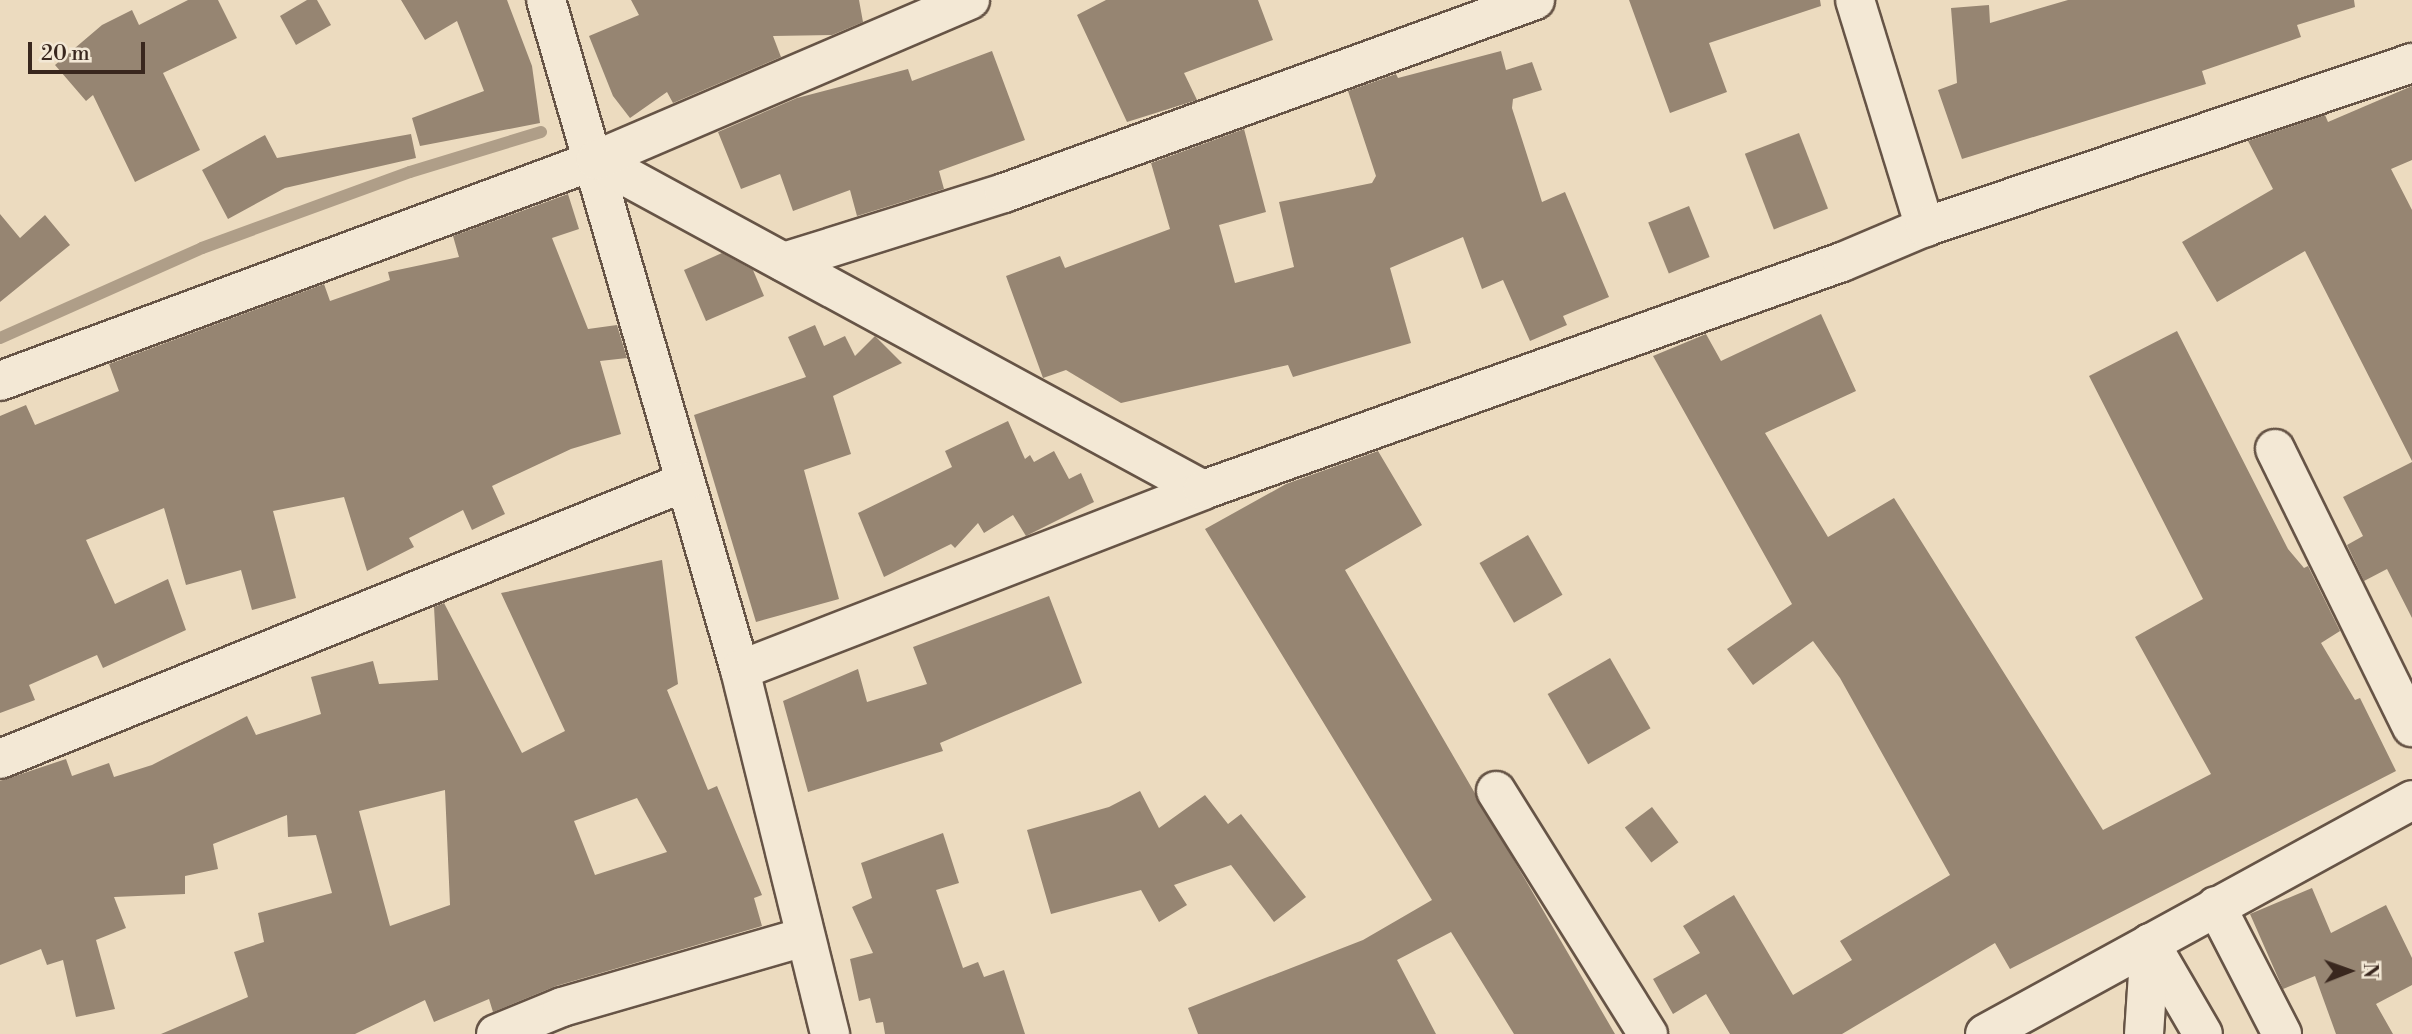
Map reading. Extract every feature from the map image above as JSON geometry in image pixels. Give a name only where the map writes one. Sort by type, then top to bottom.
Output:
[{"type":"street","points":[[546,0],[596,160],[740,670],[830,1034]]},
{"type":"street","points":[[0,381],[596,160],[970,0]]},
{"type":"street","points":[[784,262],[1004,193],[1535,0]]},
{"type":"street","points":[[1854,0],[1925,227]]},
{"type":"street","points":[[740,670],[1203,490],[1842,262],[1925,227],[2412,63]]},
{"type":"street","points":[[596,160],[1203,490]]},
{"type":"street","points":[[2276,450],[2412,727]]},
{"type":"street","points":[[0,759],[685,482]]},
{"type":"street","points":[[1496,791],[1648,1034]]},
{"type":"street","points":[[1985,1034],[2412,800]]},
{"type":"street","points":[[2216,906],[2282,1034]]},
{"type":"street","points":[[496,1034],[562,1007],[804,937]]},
{"type":"street","points":[[2144,1034],[2150,943]]},
{"type":"street","points":[[2150,943],[2203,1034]]},
{"type":"building","points":[[188,0],[218,0],[237,38],[163,73],[200,150],[135,182],[93,95],[86,101],[55,65],[102,25],[132,10],[139,25]]},
{"type":"building","points":[[307,0],[317,0],[331,25],[296,45],[280,16]]},
{"type":"building","points":[[401,0],[507,0],[532,66],[540,123],[420,146],[412,118],[484,91],[457,21],[425,40]]},
{"type":"building","points":[[631,0],[859,0],[863,22],[832,35],[773,36],[781,57],[673,103],[667,92],[630,118],[613,96],[589,36],[639,15]]},
{"type":"building","points":[[1106,0],[1258,0],[1273,40],[1184,73],[1197,100],[1127,122],[1077,15]]},
{"type":"building","points":[[1629,0],[1820,0],[1821,6],[1709,43],[1727,92],[1670,113]]},
{"type":"building","points":[[2068,0],[2354,0],[2355,7],[2297,25],[2301,37],[2202,71],[2206,84],[1962,159],[1938,90],[1957,83],[1951,8],[1989,5],[1990,23]]},
{"type":"building","points":[[992,51],[1025,140],[939,171],[944,189],[857,216],[850,190],[793,211],[780,174],[741,189],[718,132],[797,98],[908,69],[912,81]]},
{"type":"building","points":[[1501,51],[1506,70],[1532,62],[1542,90],[1513,99],[1512,108],[1542,202],[1565,192],[1609,297],[1563,316],[1567,325],[1530,341],[1503,280],[1482,289],[1463,237],[1390,268],[1411,343],[1293,377],[1288,365],[1121,403],[1066,370],[1043,378],[1006,276],[1060,256],[1065,268],[1170,229],[1151,163],[1244,129],[1266,212],[1219,225],[1235,283],[1294,267],[1279,202],[1372,183],[1376,176],[1348,91],[1396,74],[1398,78]]},
{"type":"building","points":[[2412,86],[2412,160],[2391,169],[2412,210],[2412,461],[2305,251],[2217,302],[2182,242],[2273,189],[2248,141],[2325,115],[2328,122]]},
{"type":"building","points":[[1799,133],[1828,209],[1774,229],[1745,154]]},
{"type":"building","points":[[411,134],[416,158],[285,188],[228,219],[202,170],[265,135],[277,158]]},
{"type":"building","points":[[568,194],[579,229],[552,238],[588,329],[617,325],[627,358],[600,361],[621,434],[571,449],[492,486],[505,514],[472,530],[463,510],[409,538],[414,547],[367,571],[344,497],[273,511],[296,598],[252,610],[241,570],[186,585],[164,508],[86,540],[115,604],[168,579],[186,630],[103,668],[97,655],[29,685],[35,700],[0,713],[0,416],[26,405],[35,425],[119,391],[109,364],[324,284],[330,301],[390,280],[388,272],[459,257],[453,236]]},
{"type":"building","points":[[1689,206],[1710,257],[1669,273],[1648,222]]},
{"type":"building","points":[[0,214],[20,238],[45,215],[70,245],[0,302]]},
{"type":"building","points":[[722,253],[753,270],[764,296],[706,321],[684,270]]},
{"type":"building","points":[[1821,314],[1856,391],[1765,433],[1828,537],[1894,498],[2103,830],[2211,774],[2135,637],[2203,599],[2089,376],[2177,331],[2288,549],[2304,568],[2308,566],[2340,631],[2321,643],[2355,700],[2360,698],[2396,771],[2010,969],[1995,943],[1842,1034],[1730,1034],[1706,994],[1673,1014],[1653,979],[1700,953],[1683,926],[1734,895],[1793,995],[1852,960],[1840,941],[1950,875],[1840,678],[1813,641],[1753,685],[1727,649],[1792,604],[1653,356],[1706,334],[1721,361]]},
{"type":"building","points":[[815,325],[824,346],[845,336],[855,356],[875,336],[902,363],[833,396],[851,454],[804,470],[839,599],[756,622],[694,415],[806,377],[788,337]]},
{"type":"building","points":[[1008,421],[1025,459],[1030,455],[1034,462],[1054,451],[1069,479],[1081,473],[1094,502],[1026,536],[1013,515],[984,533],[978,523],[955,548],[951,544],[884,577],[858,513],[952,467],[945,451]]},
{"type":"building","points":[[1378,451],[1422,525],[1345,570],[1615,1034],[1514,1034],[1451,932],[1397,960],[1436,1034],[1198,1034],[1188,1008],[1363,940],[1432,900],[1205,529],[1286,484]]},
{"type":"building","points":[[2412,462],[2412,618],[2387,569],[2364,581],[2347,545],[2363,536],[2343,497]]},
{"type":"building","points":[[1528,535],[1562,595],[1514,623],[1480,563]]},
{"type":"building","points":[[662,560],[678,684],[667,690],[708,790],[717,786],[762,895],[754,898],[762,926],[556,986],[493,1012],[489,999],[434,1022],[425,1000],[355,1034],[161,1034],[248,997],[234,952],[264,942],[258,913],[332,893],[316,835],[288,837],[287,815],[213,844],[218,869],[185,876],[185,894],[114,897],[126,928],[96,940],[115,1009],[76,1017],[63,960],[47,965],[41,949],[0,965],[0,781],[66,759],[72,776],[109,763],[114,777],[152,765],[247,716],[256,735],[321,714],[311,677],[373,661],[379,684],[438,680],[434,607],[444,603],[522,753],[565,731],[501,593]],"holes":[[[445,790],[450,905],[390,926],[359,811]],[[637,798],[667,852],[595,875],[574,821]]]},
{"type":"building","points":[[1049,596],[1082,683],[940,743],[943,751],[808,792],[783,701],[858,669],[867,702],[927,684],[913,647]]},
{"type":"building","points":[[1610,658],[1650,728],[1588,764],[1548,694]]},
{"type":"building","points":[[1140,791],[1159,828],[1205,795],[1228,824],[1241,814],[1306,897],[1274,922],[1231,865],[1174,885],[1187,905],[1159,922],[1141,890],[1051,914],[1027,830],[1109,807]]},
{"type":"building","points":[[1652,807],[1678,842],[1651,863],[1625,827]]},
{"type":"building","points":[[943,833],[959,883],[936,890],[963,968],[978,962],[984,977],[1004,970],[1025,1034],[885,1034],[883,1022],[876,1023],[870,998],[859,1001],[850,959],[873,953],[852,907],[872,898],[861,863]]},
{"type":"building","points":[[2312,888],[2331,933],[2386,905],[2412,958],[2412,985],[2376,1004],[2393,1034],[2336,1034],[2315,976],[2283,989],[2250,914]]},
{"type":"waterway","points":[[0,338],[202,248],[410,172],[541,132]]}]
